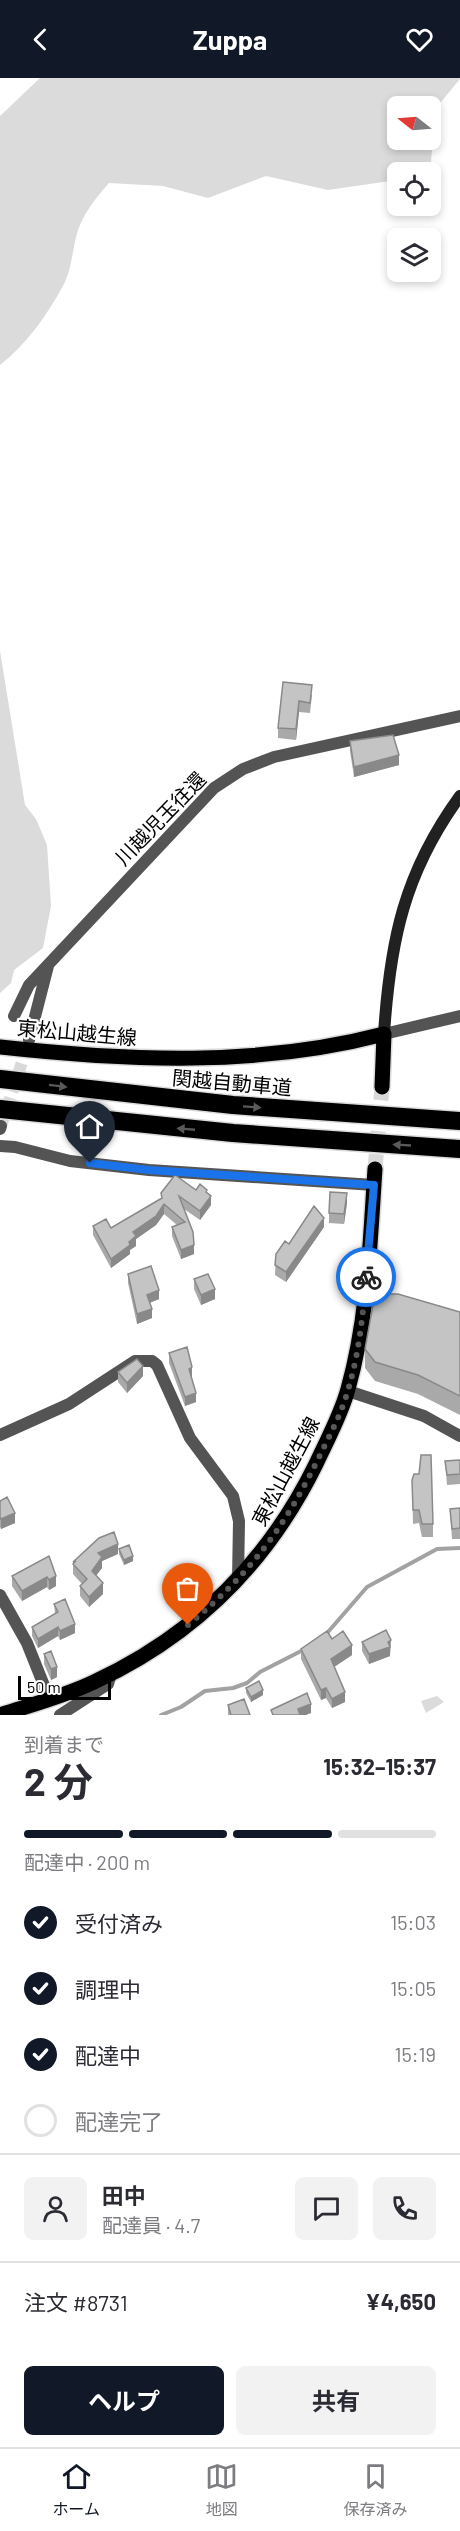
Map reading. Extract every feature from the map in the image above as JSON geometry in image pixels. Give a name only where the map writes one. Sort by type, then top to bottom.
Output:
[{"type":"highway","name":"関越自動車道","points":[[0,1079],[233,1105],[460,1121]]},
{"type":"highway","points":[[0,1121],[233,1133],[460,1149]]},
{"type":"main road","points":[[381,1087],[389,970],[399,915],[437,828],[460,796]]},
{"type":"main road","name":"東松山越生線","points":[[0,1047],[120,1058],[198,1059],[287,1054],[384,1034]]},
{"type":"main road","name":"東松山越生線","points":[[0,1715],[111,1674],[148,1654],[205,1610],[238,1580],[286,1521],[323,1449],[348,1391],[363,1310],[375,1169]]},
{"type":"street","name":"川越児玉往還","points":[[14,1016],[29,985],[214,788],[243,769],[274,757],[460,716]]},
{"type":"street","points":[[29,1040],[49,964]]},
{"type":"street","points":[[384,1034],[460,1016]]},
{"type":"street","points":[[0,1146],[70,1161],[149,1170],[374,1185]]},
{"type":"street","points":[[0,1435],[69,1404],[135,1361],[152,1361],[157,1365],[190,1438],[233,1496],[239,1521],[238,1580]]},
{"type":"street","points":[[348,1391],[424,1416],[460,1436]]},
{"type":"street","points":[[0,1595],[27,1643],[49,1698]]},
{"type":"street","points":[[60,1715],[108,1684],[111,1674]]},
{"type":"shaded area","points":[[40,78],[460,78],[441,102],[441,96],[387,96],[387,150],[432,150],[431,162],[387,162],[387,181],[328,190],[266,176],[208,198],[163,186],[109,183],[81,222],[68,274],[57,297],[27,339],[0,365],[0,116]]},
{"type":"shaded area","points":[[0,651],[25,805],[36,819],[47,845],[51,906],[43,948],[14,970],[11,983],[0,993]]},
{"type":"shaded area","points":[[437,1696],[444,1702],[426,1713],[421,1701]]},
{"type":"building","points":[[283,682],[312,685],[310,703],[299,701],[296,729],[278,728]]},
{"type":"building","points":[[393,735],[399,755],[354,767],[350,741]]},
{"type":"building","points":[[175,1175],[196,1190],[200,1184],[211,1196],[200,1211],[179,1196],[193,1232],[194,1245],[181,1250],[172,1227],[185,1222],[164,1204],[156,1216],[133,1232],[136,1236],[129,1242],[130,1245],[111,1259],[93,1226],[106,1219],[111,1228],[162,1198],[161,1193]]},
{"type":"building","points":[[330,1192],[347,1193],[344,1214],[329,1213]]},
{"type":"building","points":[[314,1206],[324,1218],[286,1272],[275,1265],[276,1254],[285,1241],[289,1244]]},
{"type":"building","points":[[151,1266],[159,1290],[147,1295],[152,1309],[137,1314],[128,1274]]},
{"type":"building","points":[[208,1274],[215,1289],[201,1295],[194,1279]]},
{"type":"building","points":[[375,1294],[398,1294],[460,1312],[460,1396],[418,1375],[375,1362],[365,1349]]},
{"type":"building","points":[[187,1347],[192,1367],[189,1369],[196,1393],[185,1397],[169,1353]]},
{"type":"building","points":[[137,1359],[143,1366],[127,1383],[118,1372]]},
{"type":"building","points":[[421,1455],[431,1455],[433,1524],[422,1524],[419,1510],[413,1510],[412,1480],[414,1474],[419,1474]]},
{"type":"building","points":[[460,1460],[460,1474],[447,1475],[445,1461]]},
{"type":"building","points":[[7,1497],[15,1513],[1,1519],[0,1501]]},
{"type":"building","points":[[460,1508],[460,1528],[452,1529],[450,1509]]},
{"type":"building","points":[[114,1532],[118,1544],[98,1553],[102,1557],[92,1571],[103,1583],[89,1597],[80,1586],[87,1579],[73,1564],[76,1561],[73,1562],[99,1538]]},
{"type":"building","points":[[129,1545],[133,1556],[124,1560],[119,1549]]},
{"type":"building","points":[[49,1556],[56,1576],[49,1580],[47,1577],[22,1591],[12,1576]]},
{"type":"building","points":[[65,1599],[75,1624],[60,1631],[58,1627],[38,1639],[32,1627],[58,1612],[54,1604]]},
{"type":"building","points":[[386,1630],[391,1640],[388,1642],[390,1647],[369,1654],[362,1642]]},
{"type":"building","points":[[327,1631],[332,1639],[343,1631],[352,1645],[331,1659],[345,1692],[332,1699],[326,1688],[321,1690],[301,1649]]},
{"type":"building","points":[[51,1651],[57,1667],[51,1669],[44,1654]]},
{"type":"building","points":[[259,1681],[263,1690],[251,1697],[246,1688]]},
{"type":"building","points":[[307,1693],[311,1704],[298,1709],[300,1715],[273,1715],[271,1710]]},
{"type":"building","points":[[244,1699],[250,1715],[231,1715],[228,1705]]},
{"type":"waterway","points":[[328,1632],[367,1587],[437,1549],[460,1548]]},
{"type":"waterway","points":[[161,1715],[181,1707],[205,1691],[233,1688],[247,1683],[260,1672],[305,1649]]},
{"type":"tunnel","points":[[1,1126],[29,1041]]},
{"type":"tunnel","points":[[375,1169],[382,1087]]},
{"type":"way so far","points":[[188,1625],[214,1603],[258,1558],[286,1521],[308,1479],[348,1391],[356,1358],[366,1277]]},
{"type":"route","points":[[90,1163],[149,1170],[374,1185],[366,1277]]}]
